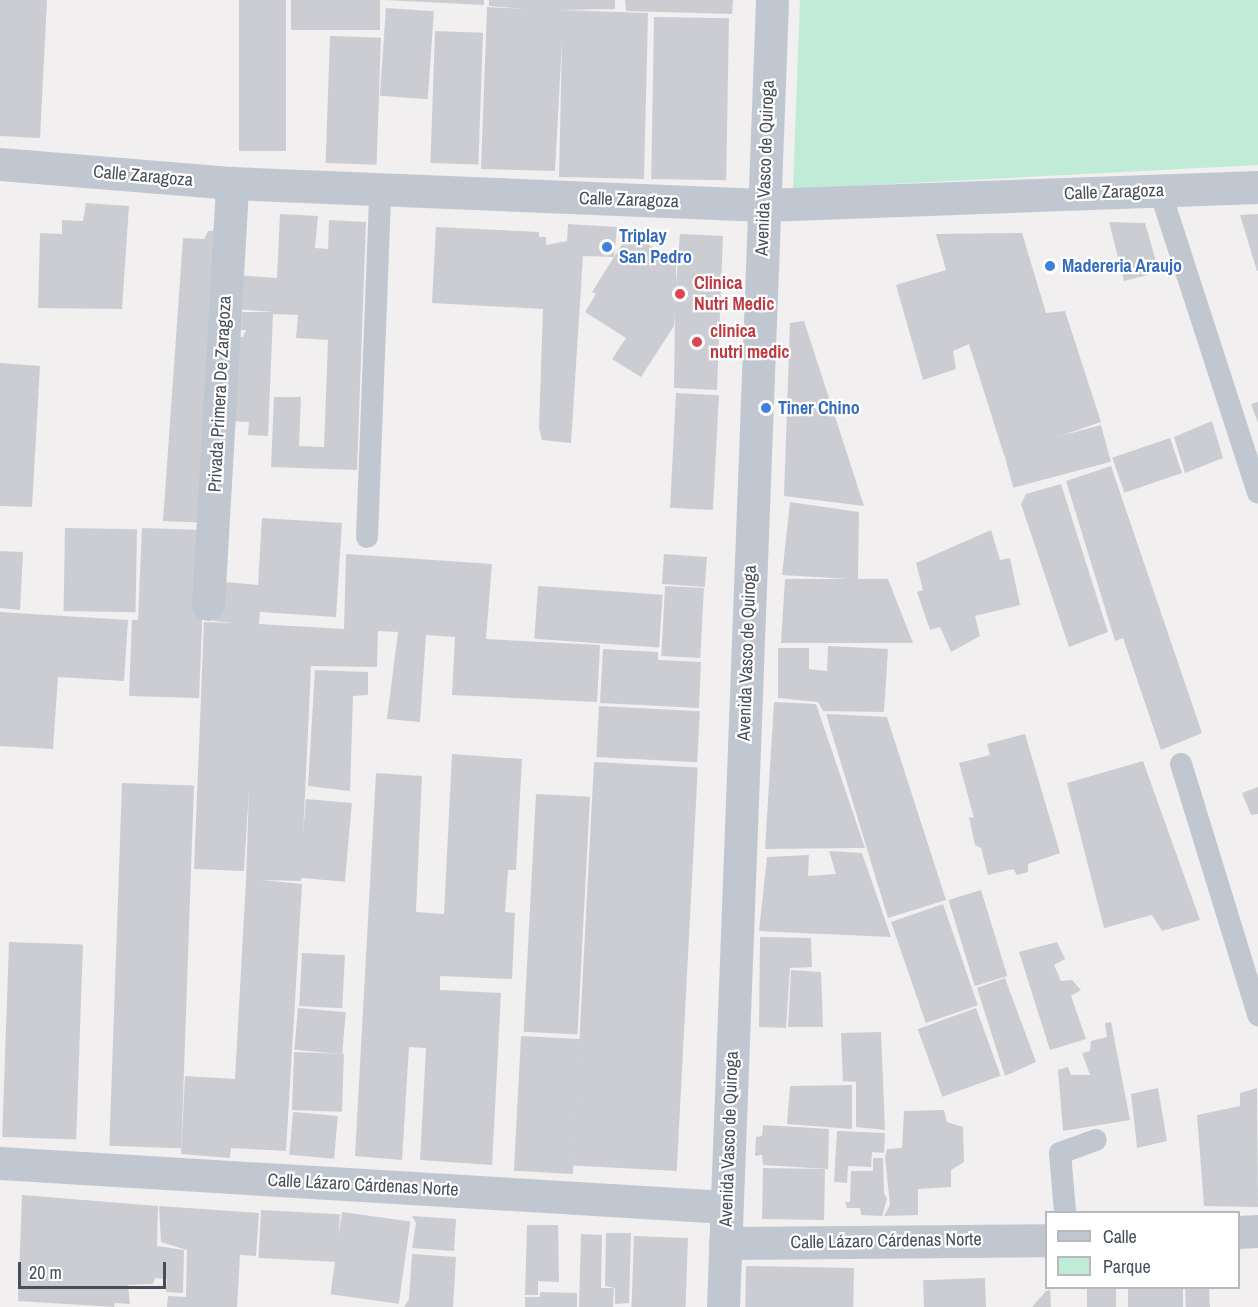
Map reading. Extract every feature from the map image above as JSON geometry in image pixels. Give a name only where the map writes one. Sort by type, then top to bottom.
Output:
[{"type":"street","name":"Avenida Vasco de Quiroga","points":[[723,1307],[772,0]]},
{"type":"street","name":"Calle Zaragoza","points":[[0,164],[232,183],[380,191],[764,205],[1258,187]]},
{"type":"street","name":"Privada Primera De Zaragoza","points":[[208,604],[232,183]]},
{"type":"street","name":"Calle Lázaro Cárdenas Norte","points":[[0,1163],[726,1207]]},
{"type":"street","points":[[1240,1232],[1258,1232]]},
{"type":"street","name":"Calle Lázaro Cárdenas Norte","points":[[725,1243],[1045,1240]]},
{"type":"lane","points":[[366,537],[380,191]]},
{"type":"lane","points":[[1160,191],[1258,492]]},
{"type":"lane","points":[[1181,764],[1258,1015]]},
{"type":"lane","points":[[1065,1211],[1060,1154],[1096,1140]]},
{"type":"green space","points":[[800,0],[1258,0],[1258,165],[793,189]]},
{"type":"building","points":[[0,0],[47,0],[40,138],[0,136]]},
{"type":"building","points":[[239,0],[286,0],[286,151],[239,151]]},
{"type":"building","points":[[291,0],[380,0],[380,30],[291,30]]},
{"type":"building","points":[[385,0],[484,0],[484,5]]},
{"type":"building","points":[[489,0],[615,0],[615,9],[560,10],[648,13],[644,179],[559,177],[562,41],[555,171],[481,169],[487,7],[526,9],[489,6]]},
{"type":"building","points":[[625,0],[733,0],[732,14],[626,11]]},
{"type":"building","points":[[386,8],[434,11],[428,99],[380,96]]},
{"type":"building","points":[[654,17],[729,18],[726,180],[651,179]]},
{"type":"building","points":[[435,31],[483,33],[478,165],[430,163]]},
{"type":"building","points":[[330,36],[381,38],[377,165],[326,163]]},
{"type":"building","points":[[86,203],[129,206],[122,309],[38,308],[40,233],[62,234],[62,220],[83,221]]},
{"type":"building","points":[[280,214],[318,216],[315,248],[328,249],[329,220],[366,222],[357,470],[271,467],[274,397],[301,397],[299,446],[324,447],[328,340],[296,338],[298,315],[273,314],[268,436],[248,435],[249,422],[225,421],[229,337],[243,337],[246,330],[241,330],[242,312],[275,312],[235,309],[237,275],[277,278]]},
{"type":"building","points":[[1258,214],[1258,271],[1257,271],[1240,215]]},
{"type":"building","points":[[1109,222],[1145,223],[1159,272],[1124,281]]},
{"type":"building","points":[[568,224],[617,227],[614,257],[583,256],[571,443],[542,440],[539,428],[543,309],[432,303],[436,227],[539,232],[539,237],[546,237],[546,245],[567,241]]},
{"type":"building","points":[[221,230],[208,523],[163,521],[183,238],[204,239],[208,231]]},
{"type":"building","points":[[630,232],[676,263],[676,284],[680,234],[723,236],[717,390],[674,388],[675,314],[674,326],[641,377],[612,359],[626,338],[585,312],[596,294],[592,292]]},
{"type":"building","points":[[1022,233],[1046,313],[1065,311],[1101,422],[1004,455],[969,344],[953,351],[956,369],[923,380],[896,285],[946,270],[936,234]]},
{"type":"building","points":[[804,321],[864,506],[784,496],[790,323]]},
{"type":"building","points":[[0,363],[40,366],[32,507],[0,506]]},
{"type":"building","points":[[676,393],[719,395],[713,510],[670,508]]},
{"type":"building","points":[[1258,402],[1258,423],[1251,404]]},
{"type":"building","points":[[1212,421],[1223,458],[1185,473],[1174,437]]},
{"type":"building","points":[[1101,425],[1111,462],[1013,488],[1003,451]]},
{"type":"building","points":[[1170,438],[1182,473],[1124,493],[1112,458]]},
{"type":"building","points":[[1111,466],[1202,733],[1161,750],[1123,638],[1115,641],[1066,481]]},
{"type":"building","points":[[1061,484],[1108,632],[1069,647],[1021,504],[1026,494]]},
{"type":"building","points":[[790,502],[859,512],[858,579],[888,579],[913,643],[781,643],[785,579],[848,579],[782,575]]},
{"type":"building","points":[[262,518],[342,523],[336,617],[260,612],[259,624],[344,629],[346,554],[492,564],[486,639],[600,645],[597,702],[452,695],[455,637],[426,635],[420,722],[387,719],[398,632],[378,631],[377,667],[311,666],[301,881],[261,880],[302,884],[286,1151],[231,1148],[230,1158],[181,1154],[185,1076],[235,1079],[246,880],[249,789],[244,871],[194,869],[204,622],[235,623],[214,621],[216,598],[225,582],[258,585]]},
{"type":"building","points":[[65,528],[137,529],[136,612],[64,611]]},
{"type":"building","points":[[142,528],[206,530],[199,698],[129,696],[132,620],[138,620]]},
{"type":"building","points":[[991,530],[1000,560],[1010,558],[1020,605],[975,616],[980,636],[951,652],[940,627],[930,630],[917,592],[923,590],[916,563]]},
{"type":"building","points":[[0,551],[23,552],[20,610],[0,608]]},
{"type":"building","points":[[664,554],[707,557],[705,587],[662,584]]},
{"type":"building","points":[[538,586],[663,595],[659,648],[534,639]]},
{"type":"building","points":[[665,586],[704,588],[700,658],[661,656]]},
{"type":"building","points":[[0,612],[128,620],[124,681],[58,677],[53,749],[0,746]]},
{"type":"building","points":[[828,646],[888,649],[884,712],[823,711],[818,702],[778,698],[778,648],[809,648],[809,669],[827,671]]},
{"type":"building","points":[[603,649],[658,652],[658,660],[701,662],[699,708],[600,703]]},
{"type":"building","points":[[315,670],[368,672],[368,695],[353,696],[350,791],[308,786]]},
{"type":"building","points":[[774,702],[816,704],[865,848],[765,849]]},
{"type":"building","points":[[599,706],[700,711],[697,762],[596,757]]},
{"type":"building","points":[[826,714],[887,717],[946,900],[888,918]]},
{"type":"building","points":[[1025,734],[1060,853],[1028,864],[1028,872],[1017,875],[1013,869],[988,875],[981,848],[975,845],[969,817],[974,818],[959,763],[990,755],[987,744]]},
{"type":"building","points":[[452,754],[522,759],[516,870],[508,870],[505,912],[515,913],[512,979],[440,976],[440,990],[501,993],[492,1165],[420,1160],[426,1048],[409,1047],[402,1160],[355,1156],[376,773],[422,776],[415,934],[416,912],[444,914]]},
{"type":"building","points":[[1143,761],[1200,920],[1162,931],[1152,915],[1104,928],[1067,783]]},
{"type":"building","points":[[594,762],[698,767],[677,1171],[573,1165]]},
{"type":"building","points":[[122,783],[194,786],[181,1148],[109,1146]]},
{"type":"building","points":[[1258,787],[1258,814],[1251,815],[1242,793]]},
{"type":"building","points":[[536,794],[590,797],[577,1034],[524,1032]]},
{"type":"building","points":[[306,799],[352,803],[345,882],[299,878]]},
{"type":"building","points":[[829,851],[862,853],[891,937],[759,931],[767,857],[809,855],[808,876],[836,874]]},
{"type":"building","points":[[981,890],[1007,976],[975,986],[948,900]]},
{"type":"building","points":[[943,904],[978,1005],[926,1023],[891,922]]},
{"type":"building","points":[[760,937],[811,938],[812,967],[790,968],[786,1028],[759,1027]]},
{"type":"building","points":[[9,942],[83,945],[76,1139],[2,1137]]},
{"type":"building","points":[[1057,942],[1065,959],[1054,965],[1061,981],[1072,980],[1081,990],[1071,996],[1086,1039],[1050,1050],[1019,952]]},
{"type":"building","points":[[302,953],[345,955],[342,1008],[299,1006]]},
{"type":"building","points":[[791,970],[821,972],[823,1027],[788,1027]]},
{"type":"building","points":[[1005,978],[1036,1062],[1005,1076],[977,988]]},
{"type":"building","points":[[298,1008],[346,1012],[342,1054],[294,1050]]},
{"type":"building","points":[[976,1008],[1001,1076],[942,1097],[918,1029]]},
{"type":"building","points":[[1111,1022],[1130,1120],[1063,1131],[1058,1070],[1068,1067],[1071,1075],[1090,1075],[1082,1053],[1090,1051],[1091,1041],[1107,1037],[1105,1023]]},
{"type":"building","points":[[881,1032],[885,1130],[856,1127],[856,1082],[843,1081],[841,1033]]},
{"type":"building","points":[[521,1036],[580,1039],[573,1174],[514,1171]]},
{"type":"building","points":[[294,1052],[344,1054],[342,1112],[292,1110]]},
{"type":"building","points":[[852,1085],[852,1129],[787,1124],[790,1086]]},
{"type":"building","points":[[1158,1088],[1167,1141],[1137,1148],[1131,1094]]},
{"type":"building","points":[[1257,1088],[1258,1207],[1204,1206],[1197,1115],[1240,1106],[1240,1093]]},
{"type":"building","points":[[944,1110],[947,1122],[963,1127],[964,1162],[951,1170],[951,1187],[918,1189],[918,1215],[884,1216],[890,1205],[885,1158],[887,1149],[902,1148],[904,1111]]},
{"type":"building","points":[[293,1112],[338,1116],[334,1159],[289,1155]]},
{"type":"building","points":[[763,1125],[829,1129],[828,1169],[763,1165],[762,1155],[755,1156],[756,1137],[762,1136]]},
{"type":"building","points":[[837,1131],[885,1133],[884,1153],[872,1152],[871,1167],[848,1166],[847,1183],[834,1182]]},
{"type":"building","points":[[873,1158],[883,1158],[884,1193],[887,1199],[882,1216],[861,1215],[860,1208],[847,1208],[845,1202],[850,1202],[851,1171],[873,1171]]},
{"type":"building","points":[[763,1168],[825,1169],[824,1220],[762,1219]]},
{"type":"building","points":[[22,1195],[158,1206],[157,1246],[184,1250],[183,1293],[166,1292],[167,1279],[155,1278],[153,1284],[128,1285],[130,1304],[115,1303],[114,1307],[18,1301]]},
{"type":"building","points":[[159,1206],[259,1213],[256,1256],[240,1255],[237,1307],[167,1307],[168,1296],[186,1297],[187,1250],[161,1242]]},
{"type":"building","points":[[261,1210],[340,1214],[337,1262],[258,1258]]},
{"type":"building","points":[[342,1212],[410,1222],[399,1304],[330,1294]]},
{"type":"building","points":[[412,1216],[456,1219],[454,1251],[412,1248],[416,1223]]},
{"type":"building","points":[[527,1225],[558,1225],[559,1282],[538,1281],[538,1295],[525,1295]]},
{"type":"building","points":[[606,1233],[631,1233],[629,1303],[615,1304],[615,1288],[605,1286]]},
{"type":"building","points":[[581,1234],[602,1235],[601,1288],[614,1288],[613,1307],[579,1307]]},
{"type":"building","points":[[634,1236],[688,1238],[686,1307],[632,1307]]},
{"type":"building","points":[[412,1254],[456,1257],[453,1307],[404,1307],[409,1299]]},
{"type":"building","points":[[746,1266],[854,1268],[853,1307],[745,1307]]},
{"type":"building","points":[[985,1278],[986,1307],[924,1307],[923,1280]]},
{"type":"building","points":[[1087,1289],[1116,1289],[1116,1307],[1087,1307]]},
{"type":"building","points":[[1128,1289],[1183,1289],[1183,1307],[1128,1307]]},
{"type":"building","points":[[1185,1289],[1209,1289],[1210,1307],[1186,1307]]},
{"type":"building","points":[[1050,1290],[1051,1307],[1032,1307],[1046,1291]]},
{"type":"building","points":[[540,1292],[577,1293],[577,1307],[525,1307],[525,1297],[540,1297]]},
{"type":"place","name":"Triplay San Pedro","points":[[607,247]]},
{"type":"place","name":"Madereria Araujo","points":[[1050,266]]},
{"type":"place","name":"Clinica Nutri Medic","points":[[680,294]]},
{"type":"place","name":"clinica nutri medic","points":[[697,342]]},
{"type":"place","name":"Tiner Chino","points":[[766,408]]}]
